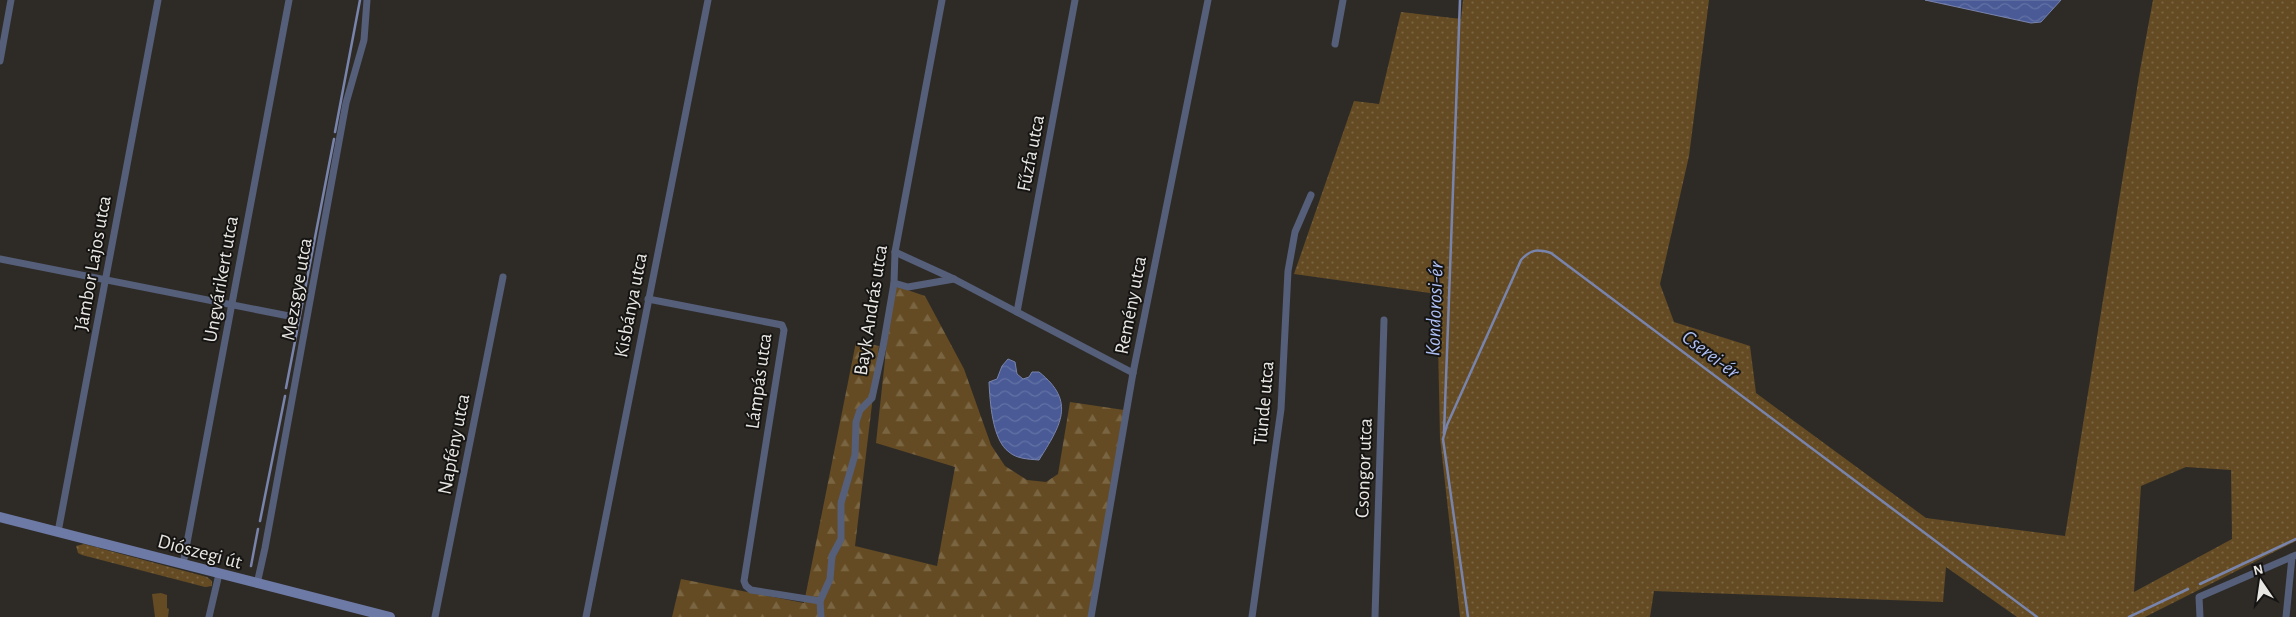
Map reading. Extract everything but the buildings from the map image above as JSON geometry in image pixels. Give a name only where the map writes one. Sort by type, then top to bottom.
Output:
[{"type":"main road","name":"Diószegi út","points":[[0,517],[390,617]]},
{"type":"street","points":[[0,61],[11,0]]},
{"type":"street","name":"Jámbor Lajos utca","points":[[58,532],[158,0]]},
{"type":"street","name":"Ungvárikert utca","points":[[183,564],[289,0]]},
{"type":"street","name":"Mezsgye utca","points":[[256,584],[265,548],[346,103],[364,40],[368,0]]},
{"type":"street","name":"Kisbánya utca","points":[[586,617],[708,0]]},
{"type":"street","name":"Bayk András utca","points":[[821,617],[820,601],[830,579],[832,556],[841,539],[841,503],[855,454],[856,422],[860,410],[872,398],[894,282],[895,252],[942,0]]},
{"type":"street","name":"Fűzfa utca","points":[[1016,312],[1075,0]]},
{"type":"street","name":"Remény utca","points":[[1091,617],[1133,373],[1208,0]]},
{"type":"street","points":[[1334,44],[1343,0]]},
{"type":"street","name":"Tünde utca","points":[[1252,617],[1281,409],[1288,271],[1295,232],[1311,195]]},
{"type":"street","points":[[895,252],[954,279],[1133,373]]},
{"type":"street","points":[[0,259],[290,316]]},
{"type":"street","name":"Napfény utca","points":[[435,617],[503,277]]},
{"type":"street","points":[[894,282],[908,287],[954,279]]},
{"type":"street","name":"Lámpás utca","points":[[648,299],[782,325],[784,330],[744,575],[746,586],[751,590],[820,601]]},
{"type":"street","name":"Csongor utca","points":[[1375,617],[1384,320]]},
{"type":"street","points":[[2200,617],[2198,598],[2294,556]]},
{"type":"street","points":[[2286,617],[2294,556]]},
{"type":"street","points":[[210,617],[219,574]]},
{"type":"green space","points":[[1463,0],[1709,0],[1689,156],[1660,284],[1674,322],[1750,346],[1756,393],[1926,518],[2065,536],[2153,0],[2296,0],[2296,541],[2145,617],[2017,617],[1946,567],[1943,602],[1654,591],[1650,617],[1460,617],[1440,438],[1437,294],[1294,274],[1354,101],[1379,104],[1401,12],[1461,19]],"holes":[[[2186,467],[2231,470],[2232,539],[2134,592],[2141,486]]]},
{"type":"green space","points":[[893,285],[925,296],[964,369],[991,445],[1005,466],[1027,480],[1046,482],[1058,474],[1070,402],[1124,410],[1088,617],[672,617],[681,579],[804,603],[856,342],[879,346],[855,546],[937,566],[955,467],[876,443]]},
{"type":"green space","points":[[84,544],[207,577],[212,581],[212,586],[205,587],[82,555],[78,553],[76,546]]},
{"type":"green space","points":[[161,593],[167,595],[168,617],[155,617],[152,594]]},
{"type":"water","points":[[1925,0],[2061,0],[2041,22],[2031,23]]},
{"type":"water","points":[[1008,359],[1015,362],[1017,374],[1023,379],[1029,377],[1032,372],[1039,372],[1051,383],[1058,394],[1061,414],[1058,425],[1039,460],[1023,458],[1009,452],[1003,446],[995,430],[989,382],[997,379],[1002,366]]},
{"type":"waterway","points":[[335,132],[360,0]]},
{"type":"waterway","name":"Kondorosi-ér","points":[[1444,433],[1460,0]]},
{"type":"waterway","points":[[286,388],[334,139]]},
{"type":"waterway","name":"Cserei-ér","points":[[1443,439],[1447,425],[1521,260],[1534,251],[1551,253],[2037,617]]},
{"type":"waterway","points":[[260,521],[285,396]]},
{"type":"waterway","name":"Kondorosi-ér","points":[[1443,439],[1468,617]]},
{"type":"waterway","points":[[251,566],[258,529]]},
{"type":"waterway","name":"Cserei-ér","points":[[2200,584],[2296,539]]},
{"type":"waterway","name":"Cserei-ér","points":[[2129,617],[2188,589]]}]
